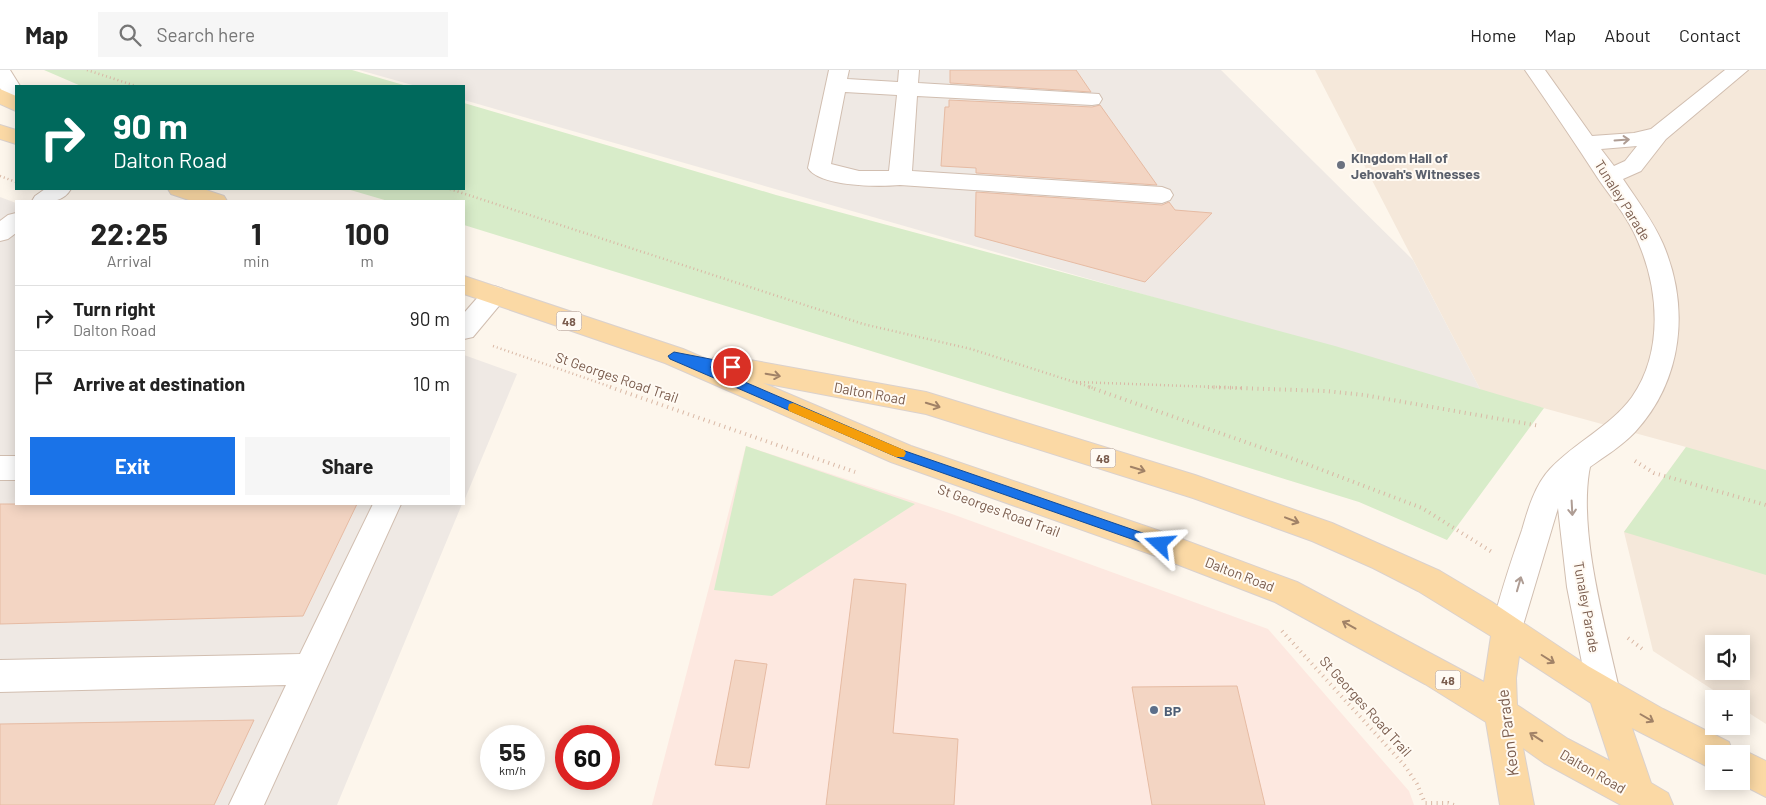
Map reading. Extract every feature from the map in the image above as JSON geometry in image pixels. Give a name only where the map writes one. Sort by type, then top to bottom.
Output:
[{"type":"main road","points":[[0,95],[15,104]]},
{"type":"main road","points":[[0,132],[15,137]]},
{"type":"main road","points":[[182,190],[213,200]]},
{"type":"main road","name":"Dalton Road","points":[[465,285],[674,356],[901,454],[1169,547],[1286,592],[1436,673],[1502,713],[1556,750],[1645,802]]},
{"type":"main road","name":"Dalton Road","points":[[674,356],[926,403],[1195,486],[1304,525],[1384,558],[1449,593],[1604,693],[1651,721],[1705,748]]},
{"type":"main road","name":"Keon Parade","points":[[1507,632],[1500,675],[1502,713],[1506,748],[1518,805]]},
{"type":"main road","points":[[1604,693],[1645,802]]},
{"type":"main road","points":[[1750,771],[1766,780]]},
{"type":"street","points":[[0,70],[15,96]]},
{"type":"street","name":"Tunaley Parade","points":[[1507,632],[1522,573],[1544,505],[1560,478],[1578,460],[1612,437],[1636,411],[1650,391],[1658,374],[1668,334],[1666,293],[1656,258],[1642,226],[1535,70]]},
{"type":"street","points":[[1609,177],[1633,166],[1658,134],[1738,70]]},
{"type":"street","points":[[1092,100],[908,80],[838,78],[819,168],[839,177],[900,178],[1162,195]]},
{"type":"street","points":[[900,178],[908,80]]},
{"type":"street","points":[[1586,143],[1634,140],[1658,134]]},
{"type":"street","points":[[44,200],[59,190]]},
{"type":"street","points":[[0,233],[15,222]]},
{"type":"street","points":[[0,233],[15,239]]},
{"type":"street","points":[[465,329],[494,295]]},
{"type":"street","name":"Tunaley Parade","points":[[1578,460],[1572,487],[1572,513],[1587,614],[1604,693]]},
{"type":"street","points":[[0,468],[15,468]]},
{"type":"street","points":[[246,805],[387,505]]},
{"type":"street","points":[[0,676],[310,669]]},
{"type":"path","points":[[87,70],[133,85]]},
{"type":"path","points":[[0,176],[15,182]]},
{"type":"path","points":[[453,190],[863,324],[970,349],[1072,382],[1288,458],[1422,508],[1447,522],[1522,573]]},
{"type":"path","name":"St Georges Road Trail","points":[[492,346],[858,473]]},
{"type":"path","points":[[1072,382],[1326,391],[1364,395],[1540,426]]},
{"type":"path","points":[[1654,472],[1766,506]]},
{"type":"path","name":"St Georges Road Trail","points":[[1276,624],[1405,766],[1417,784],[1425,803],[1448,803],[1454,805]]},
{"type":"shaded area","points":[[359,70],[1221,70],[1413,260],[1481,391],[465,100],[465,85],[412,85]]},
{"type":"shaded area","points":[[1315,70],[1766,70],[1766,724],[1750,714],[1750,690],[1713,690],[1653,651],[1624,532],[1686,447],[1481,391]]},
{"type":"shaded area","points":[[0,197],[15,203],[15,505],[462,505],[337,805],[0,805]]},
{"type":"shaded area","points":[[465,355],[517,374],[465,499]]},
{"type":"shaded area","points":[[746,446],[952,514],[1268,629],[1409,791],[1414,805],[652,805]]},
{"type":"green space","points":[[44,70],[352,70],[404,85],[79,85]]},
{"type":"green space","points":[[465,103],[776,195],[1335,346],[1544,408],[1447,540],[1359,502],[465,225],[465,200],[385,200],[350,190],[465,190]]},
{"type":"green space","points":[[746,446],[915,504],[772,596],[714,590]]},
{"type":"green space","points":[[1686,447],[1766,470],[1766,575],[1624,532]]},
{"type":"building","points":[[950,70],[1076,70],[1091,92],[950,83]]},
{"type":"building","points":[[949,100],[1092,107],[1100,105],[1157,185],[976,173],[976,168],[941,166],[945,107],[949,107]]},
{"type":"building","points":[[976,192],[1162,205],[1169,202],[1175,210],[1212,213],[1145,282],[975,236]]},
{"type":"building","points":[[0,504],[357,505],[303,616],[0,624]]},
{"type":"building","points":[[854,579],[906,584],[893,733],[958,739],[954,805],[826,805]]},
{"type":"building","points":[[735,660],[767,664],[749,768],[715,765]]},
{"type":"building","points":[[1237,686],[1265,805],[1152,805],[1132,687]]},
{"type":"building","points":[[254,720],[214,805],[0,805],[0,724]]},
{"type":"slow traffic","points":[[793,408],[900,453]]},
{"type":"place","name":"Kingdom Hall of Jehovah's Witnesses","points":[[1341,165]]},
{"type":"place","name":"BP","points":[[1154,710]]},
{"type":"route","points":[[732,367],[674,356],[901,454],[1160,544]]}]
